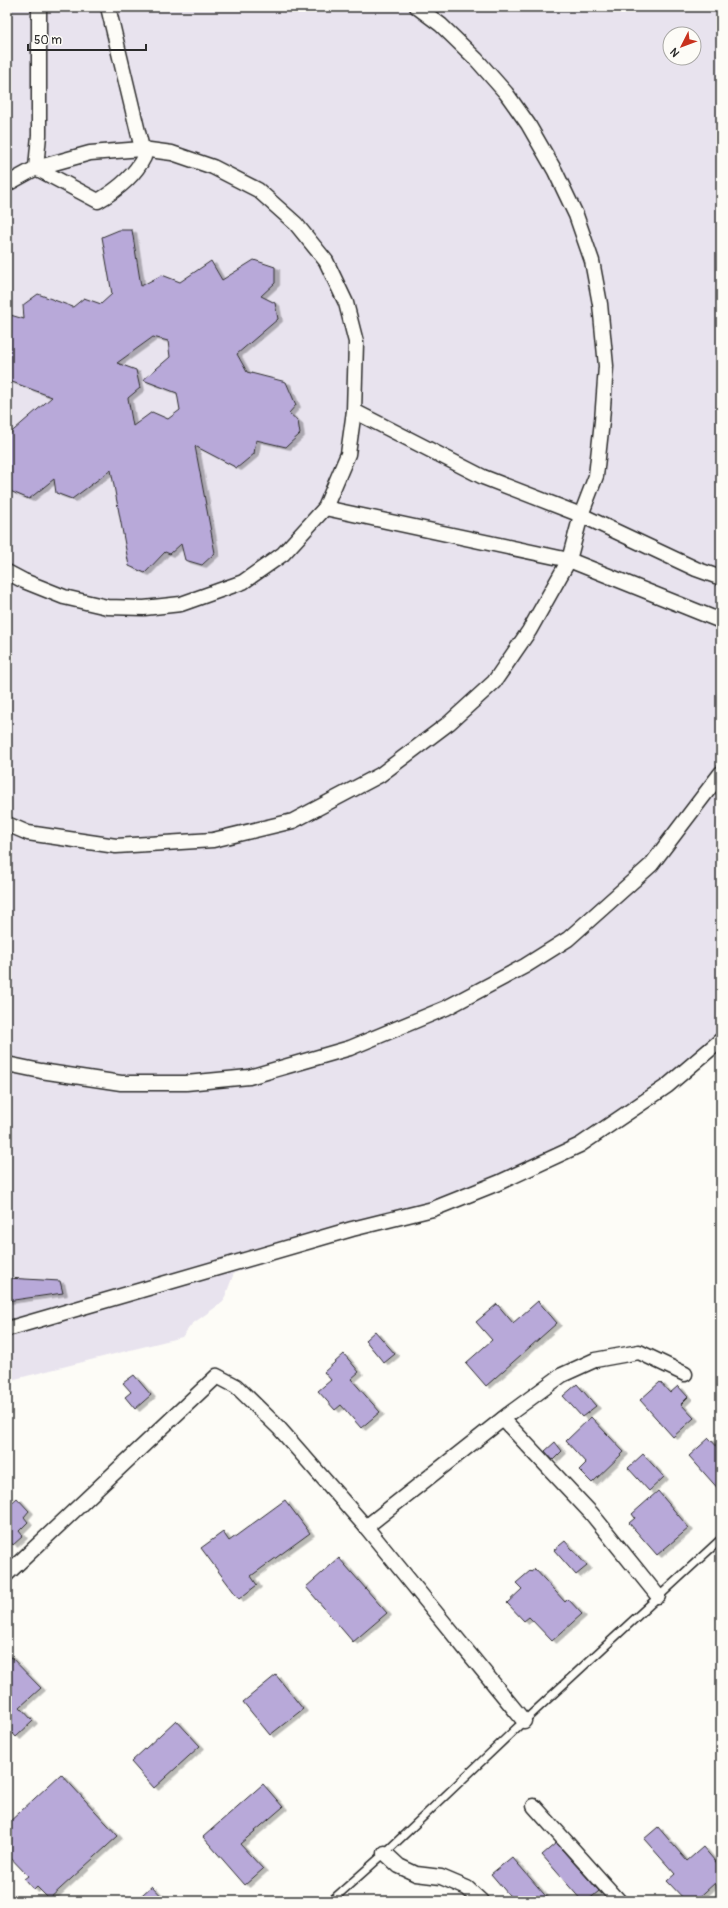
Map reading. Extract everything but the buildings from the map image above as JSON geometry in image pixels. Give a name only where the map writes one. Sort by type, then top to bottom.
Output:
[{"type":"street","points":[[36,168],[39,135],[39,7]]},
{"type":"street","points":[[36,168],[98,201],[113,193],[137,171],[144,157],[108,7]]},
{"type":"street","points":[[7,824],[28,833],[116,846],[213,840],[293,821],[380,775],[449,723],[494,682],[529,631],[568,560],[581,515],[596,476],[606,366],[600,304],[592,261],[576,214],[555,171],[528,124],[506,93],[476,59],[441,25],[417,7]]},
{"type":"street","points":[[7,184],[36,168],[90,153],[142,149],[172,153],[213,167],[258,190],[296,224],[326,261],[346,303],[356,342],[354,411],[348,454],[325,508],[283,554],[243,582],[181,604],[144,608],[108,607],[64,597],[24,582],[7,572]]},
{"type":"street","points":[[354,411],[483,478],[581,515],[696,569],[721,578]]},
{"type":"street","points":[[325,508],[568,560],[721,621]]},
{"type":"street","points":[[7,1064],[41,1071],[121,1083],[186,1083],[249,1077],[350,1048],[446,1008],[525,966],[568,939],[650,865],[721,772]]},
{"type":"street","points":[[7,1329],[352,1229],[433,1209],[498,1183],[580,1145],[667,1086],[721,1040]]},
{"type":"street","points":[[366,1527],[503,1419],[562,1375],[595,1360],[639,1352],[685,1374]]},
{"type":"street","points":[[7,1574],[217,1376],[236,1386],[279,1428],[366,1527],[524,1721]]},
{"type":"street","points":[[503,1419],[591,1513],[658,1596]]},
{"type":"street","points":[[534,1806],[618,1901]]},
{"type":"street","points":[[385,1853],[399,1866],[416,1874],[441,1877],[467,1888],[480,1901]]},
{"type":"lane","points":[[331,1901],[385,1853],[524,1721],[721,1539]]},
{"type":"shaded area","points":[[7,7],[721,7],[721,1042],[544,1164],[420,1214],[234,1273],[223,1302],[192,1324],[182,1337],[7,1381]]}]
